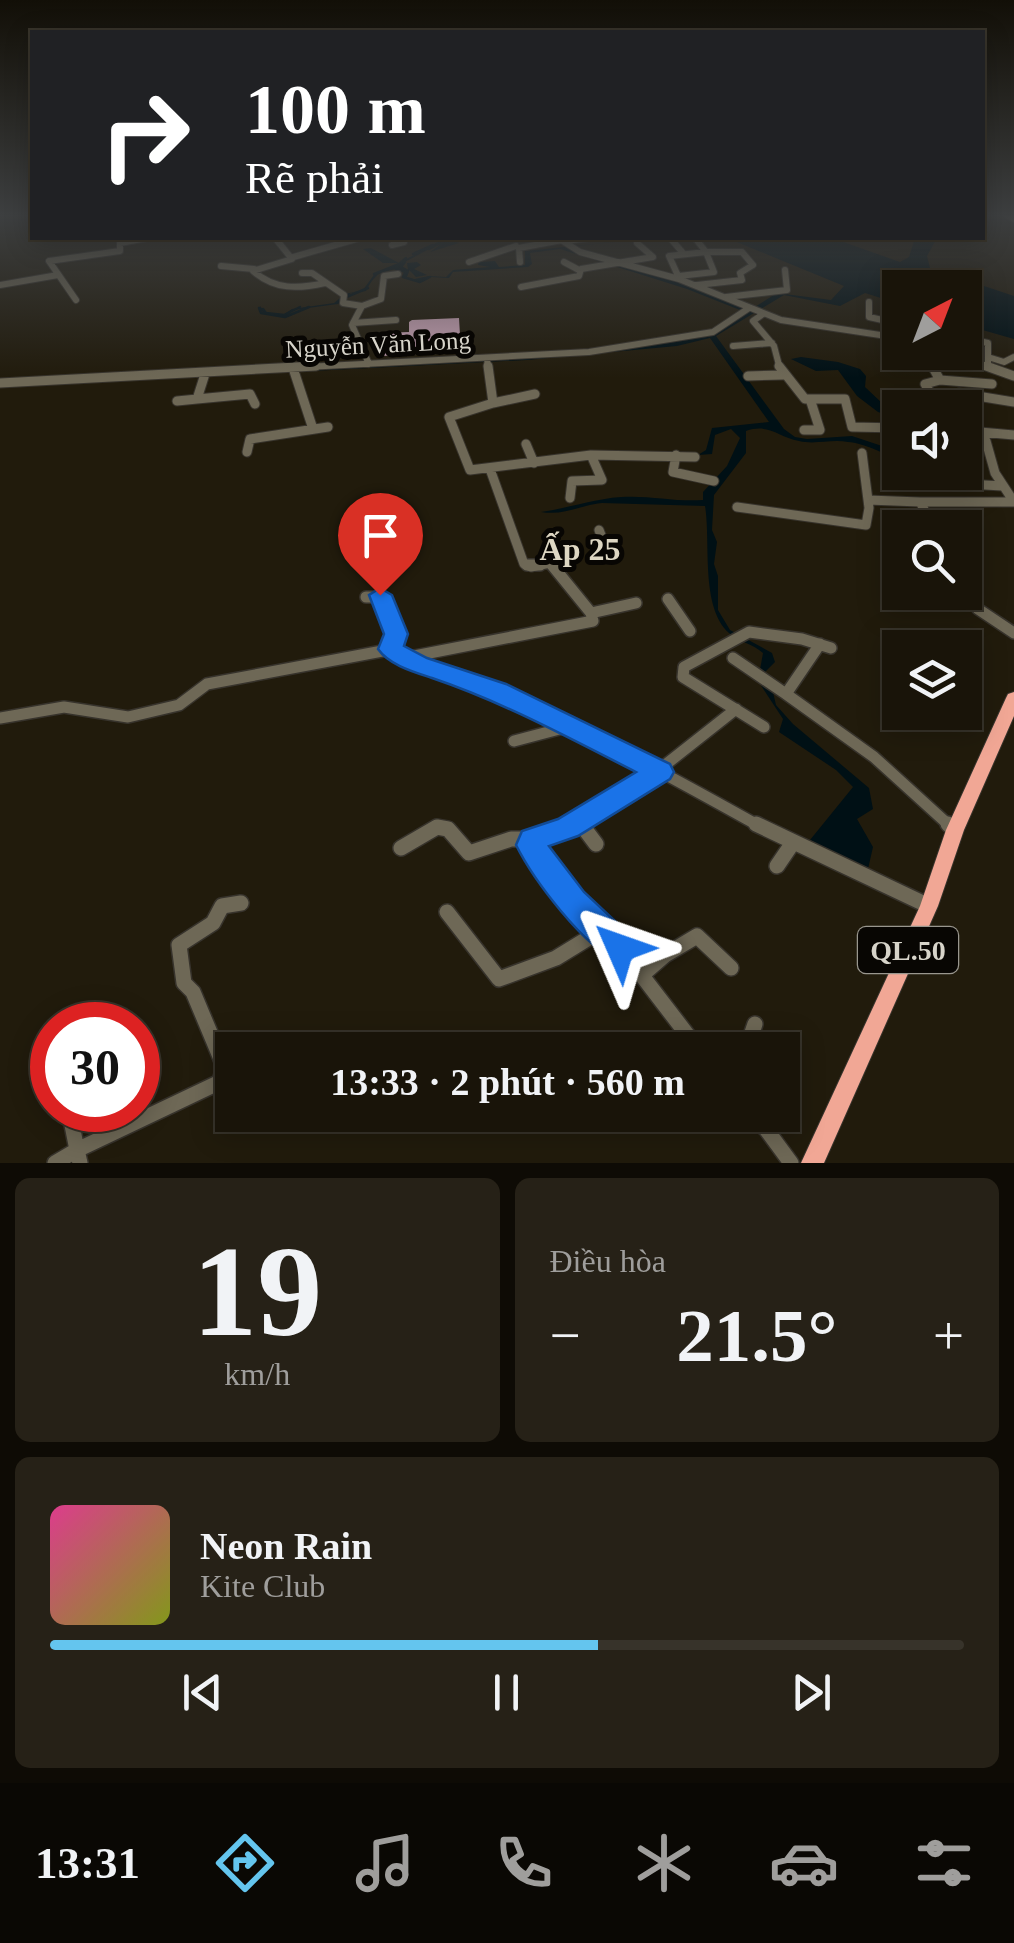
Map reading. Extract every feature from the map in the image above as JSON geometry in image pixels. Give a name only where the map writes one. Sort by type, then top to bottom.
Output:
[{"type":"highway","name":"QL.50","points":[[812,1163],[929,906],[955,830],[1005,728],[1014,698]]},
{"type":"street","points":[[55,269],[76,300]]},
{"type":"street","points":[[248,269],[282,287],[295,289],[326,283]]},
{"type":"street","points":[[521,287],[579,276],[579,270],[583,269]]},
{"type":"street","points":[[644,269],[679,278],[755,311],[797,324],[882,336]]},
{"type":"street","points":[[675,269],[679,278]]},
{"type":"street","points":[[679,278],[713,269]]},
{"type":"street","points":[[696,286],[742,280],[740,273],[750,269]]},
{"type":"street","points":[[726,297],[787,290],[784,270]]},
{"type":"street","points":[[302,273],[312,273],[343,298],[362,306],[381,300],[384,276],[398,274]]},
{"type":"street","points":[[0,285],[58,275]]},
{"type":"street","points":[[869,302],[870,316],[882,319]]},
{"type":"street","points":[[352,323],[362,306]]},
{"type":"street","points":[[755,311],[753,321],[772,342],[782,374],[804,399],[845,400],[852,427],[882,428]]},
{"type":"street","name":"Nguyễn Văn Long","points":[[0,383],[491,358],[672,342],[713,332],[755,311]]},
{"type":"street","points":[[352,323],[396,320]]},
{"type":"street","points":[[352,323],[370,364]]},
{"type":"street","points":[[733,346],[772,342]]},
{"type":"street","points":[[982,342],[988,343],[988,362]]},
{"type":"street","points":[[491,344],[492,403]]},
{"type":"street","points":[[982,361],[1004,362],[1014,357]]},
{"type":"street","points":[[988,362],[1014,376]]},
{"type":"street","points":[[292,368],[313,429]]},
{"type":"street","points":[[934,370],[940,380]]},
{"type":"street","points":[[197,399],[205,374]]},
{"type":"street","points":[[748,376],[782,374]]},
{"type":"street","points":[[929,390],[925,384],[940,380],[992,384]]},
{"type":"street","points":[[177,400],[251,394],[255,404]]},
{"type":"street","points":[[534,394],[449,417],[469,468],[490,469],[591,455],[695,457]]},
{"type":"street","points":[[982,397],[1014,402]]},
{"type":"street","points":[[804,430],[820,430],[818,412],[810,399]]},
{"type":"street","points":[[247,452],[250,439],[328,427]]},
{"type":"street","points":[[982,432],[1014,435]]},
{"type":"street","points":[[982,436],[1002,486],[1014,502]]},
{"type":"street","points":[[526,444],[534,463]]},
{"type":"street","points":[[737,507],[865,526],[868,500],[862,453]]},
{"type":"street","points":[[570,498],[572,481],[602,480],[591,455]]},
{"type":"street","points":[[676,456],[672,472],[714,481]]},
{"type":"street","points":[[409,657],[592,620],[591,613],[550,563],[531,567],[524,564],[490,469]]},
{"type":"street","points":[[982,485],[1002,486]]},
{"type":"street","points":[[868,500],[1014,502]]},
{"type":"street","points":[[920,502],[924,510]]},
{"type":"street","points":[[599,530],[608,553]]},
{"type":"street","points":[[366,597],[382,597],[396,634],[390,649]]},
{"type":"street","points":[[668,600],[690,631]]},
{"type":"street","points":[[591,613],[636,603]]},
{"type":"street","points":[[980,610],[1014,633]]},
{"type":"street","points":[[764,727],[683,677],[684,667],[749,632],[826,646],[786,694]]},
{"type":"street","points":[[0,718],[64,707],[115,716],[143,714],[188,701],[207,684],[390,649],[418,664],[496,690],[792,844],[929,906]]},
{"type":"street","points":[[733,658],[874,757],[955,830]]},
{"type":"street","points":[[401,848],[436,828],[448,830],[469,854],[512,840],[533,840],[579,821],[660,772],[736,709]]},
{"type":"street","points":[[514,741],[568,726]]},
{"type":"street","points":[[579,821],[596,844]]},
{"type":"street","points":[[533,840],[531,845],[562,888],[620,948],[685,1032]]},
{"type":"street","points":[[777,866],[792,844]]},
{"type":"street","points":[[55,1163],[79,1156],[220,1082],[224,1066],[193,992],[184,983],[179,945],[213,923],[222,906],[240,902]]},
{"type":"street","points":[[447,912],[500,980],[556,958],[600,931]]},
{"type":"street","points":[[642,975],[665,955],[698,936],[731,968]]},
{"type":"street","points":[[753,1032],[756,1024]]},
{"type":"street","points":[[768,1132],[791,1163]]},
{"type":"shaded area","points":[[383,269],[415,269],[427,275],[416,277],[409,270],[405,277],[421,281],[428,276],[446,277],[453,270],[494,269],[453,272],[449,278],[430,277],[422,282],[403,277],[404,271],[385,271],[376,276],[366,291],[351,293],[338,304],[293,310],[285,317],[269,313],[283,315],[292,309],[334,303],[345,294],[363,290],[376,272]]},
{"type":"shaded area","points":[[624,269],[640,269],[688,284],[750,310],[777,293],[831,300],[844,286],[803,269],[936,270],[882,270],[882,298],[865,293],[840,306],[784,295],[716,336],[784,429],[795,437],[852,436],[882,446],[882,452],[854,443],[805,442],[767,430],[746,431],[746,453],[714,495],[712,530],[717,542],[714,564],[718,610],[730,630],[772,653],[775,662],[765,672],[764,681],[772,688],[776,705],[869,788],[873,809],[857,819],[873,847],[868,869],[810,840],[853,787],[836,770],[779,732],[783,719],[758,681],[763,653],[733,636],[720,622],[710,591],[705,506],[602,503],[558,513],[541,512],[621,497],[703,500],[703,492],[727,466],[740,438],[731,429],[715,435],[712,454],[698,455],[706,450],[712,428],[769,422],[710,338],[677,346],[527,360],[0,387],[607,352],[708,335],[745,312]]},
{"type":"shaded area","points":[[982,285],[1014,296],[1014,339],[982,330]]},
{"type":"shaded area","points":[[791,359],[838,362],[860,369],[866,376],[865,387],[882,403],[882,413],[857,396],[838,370],[816,371]]},
{"type":"building","points":[[459,318],[461,352],[381,356],[380,333],[409,332],[412,320]]},
{"type":"waterway","points":[[374,274],[389,269]]},
{"type":"waterway","points":[[397,269],[406,272],[403,277],[420,282],[430,277],[416,280]]},
{"type":"waterway","points":[[405,269],[406,276]]},
{"type":"waterway","points":[[344,298],[368,288]]},
{"type":"waterway","points":[[263,309],[266,313],[284,315],[300,307]]},
{"type":"waterway","points":[[259,308],[261,313],[285,317],[309,307]]},
{"type":"district","name":"Ấp 25","points":[[580,549]]},
{"type":"route","points":[[380,595],[396,634],[390,649],[418,664],[496,690],[660,772],[568,828],[533,840],[531,845],[572,902],[620,948]]}]
